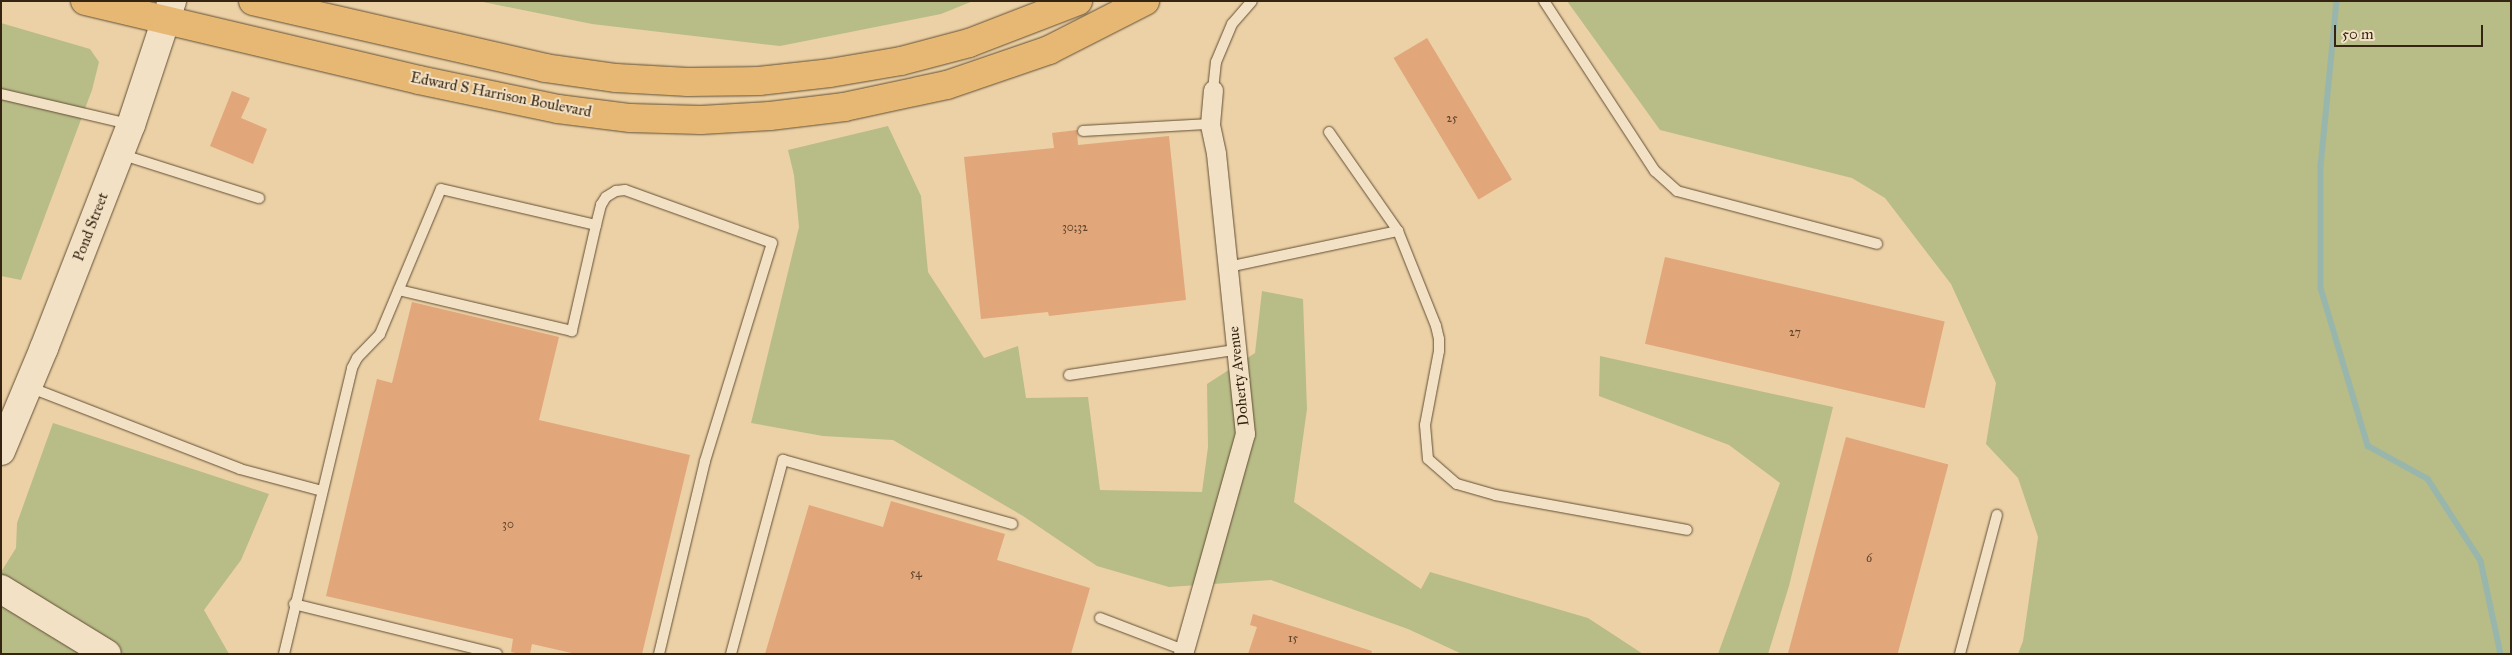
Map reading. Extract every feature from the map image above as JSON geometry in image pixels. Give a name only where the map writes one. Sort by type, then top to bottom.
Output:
[{"type":"main road","name":"Edward S Harrison Boulevard","points":[[85,1],[170,11],[445,86],[558,109],[630,118],[701,120],[770,116],[844,107],[947,85],[1049,50],[1145,1]]},
{"type":"main road","points":[[253,1],[545,68],[616,78],[688,82],[759,81],[830,74],[901,61],[969,43],[1037,19],[1078,1]]},
{"type":"street","name":"Pond Street","points":[[1,450],[28,387],[131,124],[170,11]]},
{"type":"street","name":"Doherty Avenue","points":[[1184,652],[1246,434],[1235,350],[1216,153],[1210,124],[1213,90]]},
{"type":"street","points":[[1,589],[107,654]]},
{"type":"lane","points":[[1213,90],[1216,62],[1232,24],[1252,1]]},
{"type":"lane","points":[[1544,1],[1655,171],[1676,191],[1878,244]]},
{"type":"lane","points":[[1,94],[131,124]]},
{"type":"lane","points":[[1083,131],[1210,124]]},
{"type":"lane","points":[[1329,132],[1398,231],[1436,326],[1439,351],[1425,425],[1428,459],[1457,484],[1495,495],[1687,530]]},
{"type":"lane","points":[[119,154],[259,198]]},
{"type":"lane","points":[[284,654],[294,604],[352,368],[357,358],[380,334],[441,189],[596,225]]},
{"type":"lane","points":[[399,290],[572,330],[601,205],[606,197],[616,191],[625,190],[772,243],[706,461],[659,654]]},
{"type":"lane","points":[[1228,267],[1398,231]]},
{"type":"lane","points":[[1069,375],[1235,350]]},
{"type":"lane","points":[[28,387],[240,469],[322,491]]},
{"type":"lane","points":[[731,654],[783,460],[1012,524]]},
{"type":"lane","points":[[1960,654],[1998,515]]},
{"type":"lane","points":[[294,604],[497,654]]},
{"type":"lane","points":[[1100,618],[1184,652]]},
{"type":"green space","points":[[478,1],[973,1],[941,14],[780,46],[592,24]]},
{"type":"green space","points":[[1567,1],[2511,1],[2511,654],[2018,654],[2023,641],[2038,537],[2018,478],[1986,444],[1996,383],[1951,284],[1885,198],[1852,178],[1660,130]]},
{"type":"green space","points":[[1,23],[90,49],[99,62],[92,90],[21,280],[1,276]]},
{"type":"green space","points":[[888,126],[921,196],[928,272],[984,358],[1018,346],[1026,398],[1088,397],[1100,490],[1202,492],[1208,447],[1207,384],[1255,353],[1262,291],[1303,299],[1307,409],[1294,502],[1421,589],[1430,572],[1588,618],[1643,654],[1462,654],[1408,629],[1271,580],[1169,587],[1097,566],[1023,516],[893,440],[823,436],[751,423],[799,227],[794,175],[788,150]]},
{"type":"green space","points":[[1600,356],[1833,407],[1789,586],[1768,654],[1718,654],[1780,483],[1729,445],[1599,396]]},
{"type":"green space","points":[[53,423],[269,494],[241,560],[204,610],[229,654],[1,654],[1,572],[16,548],[17,523]]},
{"type":"building","points":[[1427,38],[1512,179],[1479,200],[1394,58]]},
{"type":"building","points":[[232,91],[250,98],[241,118],[267,129],[253,164],[210,146]]},
{"type":"building","points":[[1077,130],[1078,145],[1169,136],[1186,300],[1049,316],[1048,312],[981,319],[964,157],[1054,148],[1052,133]]},
{"type":"building","points":[[1665,257],[1945,322],[1925,408],[1645,344]]},
{"type":"building","points":[[412,302],[559,337],[539,420],[690,455],[642,654],[576,654],[532,644],[530,654],[520,654],[511,652],[513,639],[326,596],[377,379],[392,383]]},
{"type":"building","points":[[1846,437],[1948,464],[1898,654],[1788,653]]},
{"type":"building","points":[[891,501],[1005,534],[997,560],[1090,588],[1071,654],[765,654],[809,505],[883,527]]},
{"type":"building","points":[[1253,614],[1372,651],[1371,654],[1248,654],[1257,627],[1250,625]]},
{"type":"waterway","points":[[2337,1],[2321,166],[2321,288],[2368,446],[2428,479],[2481,561],[2501,654]]}]
